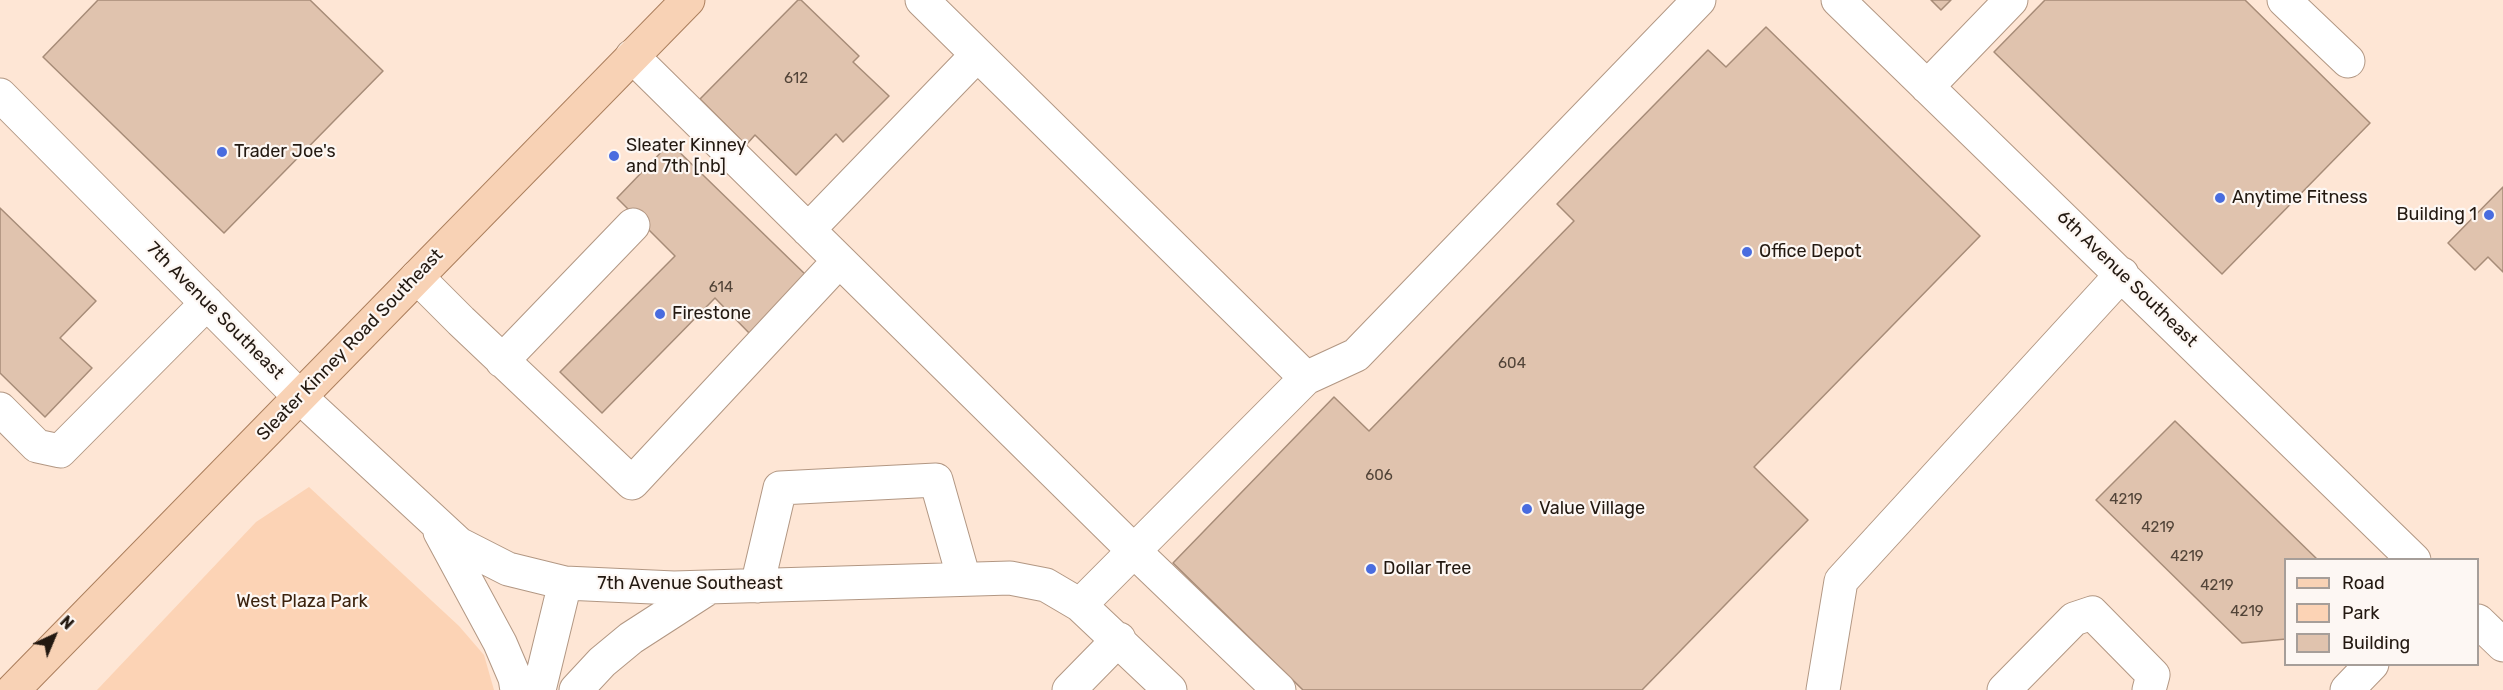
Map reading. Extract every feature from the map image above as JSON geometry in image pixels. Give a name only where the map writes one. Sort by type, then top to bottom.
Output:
[{"type":"main road","name":"Sleater Kinney Road Southeast","points":[[13,690],[633,56],[677,5]]},
{"type":"street","points":[[922,0],[1306,378]]},
{"type":"street","points":[[1080,605],[1306,378],[1356,355],[1699,0]]},
{"type":"street","name":"6th Avenue Southeast","points":[[1838,0],[2412,558]]},
{"type":"street","points":[[1927,87],[2011,0]]},
{"type":"street","points":[[2284,0],[2348,61]]},
{"type":"street","points":[[808,230],[977,55]]},
{"type":"street","points":[[633,56],[1134,551],[1280,690]]},
{"type":"street","name":"7th Avenue Southeast","points":[[0,95],[300,397],[459,544],[508,569],[565,583],[674,588],[1010,578],[1046,585],[1080,605],[1119,639],[1170,690]]},
{"type":"street","points":[[502,361],[633,225]]},
{"type":"street","points":[[417,277],[502,361],[632,483],[839,261]]},
{"type":"street","points":[[1823,690],[1841,581],[2122,274]]},
{"type":"street","points":[[0,409],[37,446],[60,451],[207,303]]},
{"type":"street","points":[[757,586],[780,488],[936,480],[964,579]]},
{"type":"street","points":[[435,522],[500,643],[515,678],[517,690]]},
{"type":"street","points":[[539,690],[565,583]]},
{"type":"street","points":[[576,690],[602,662],[631,638],[710,587]]},
{"type":"street","points":[[2004,690],[2074,619],[2092,613],[2153,675],[2149,690]]},
{"type":"street","points":[[2479,622],[2503,645]]},
{"type":"street","points":[[1069,690],[1119,639]]},
{"type":"street","points":[[2346,690],[2370,666]]},
{"type":"green space","name":"West Plaza Park","points":[[309,487],[459,626],[484,655],[494,690],[97,690],[256,522]]},
{"type":"building","name":"Trader Joe's","points":[[98,0],[310,0],[383,71],[224,233],[43,57]]},
{"type":"building","points":[[798,0],[801,0],[859,56],[853,62],[889,96],[843,142],[836,134],[796,175],[755,135],[746,145],[700,99]]},
{"type":"building","points":[[1931,0],[1951,0],[1941,10]]},
{"type":"building","name":"Anytime Fitness","points":[[2045,0],[2245,0],[2370,123],[2222,274],[1994,52]]},
{"type":"building","points":[[1766,27],[1980,236],[1754,467],[1808,520],[1642,690],[1303,690],[1173,563],[1334,397],[1369,431],[1574,221],[1557,204],[1708,50],[1726,67]]},
{"type":"building","points":[[670,143],[808,277],[751,335],[715,298],[602,413],[560,372],[675,256],[617,198]]},
{"type":"building","name":"Building 1","points":[[2503,187],[2503,272],[2488,257],[2475,270],[2448,243]]},
{"type":"building","points":[[0,208],[96,301],[60,338],[92,368],[45,417],[0,373]]},
{"type":"building","points":[[2175,421],[2316,558],[2284,558],[2284,639],[2242,643],[2096,500]]},
{"type":"place","name":"Trader Joe's","points":[[222,152]]},
{"type":"place","name":"Sleater Kinney and 7th [nb]","points":[[614,156]]},
{"type":"place","name":"Anytime Fitness","points":[[2220,198]]},
{"type":"place","name":"Building 1","points":[[2489,215]]},
{"type":"place","name":"Office Depot","points":[[1747,252]]},
{"type":"place","name":"Firestone","points":[[660,314]]},
{"type":"place","name":"Value Village","points":[[1527,509]]},
{"type":"place","name":"Dollar Tree","points":[[1371,569]]}]
